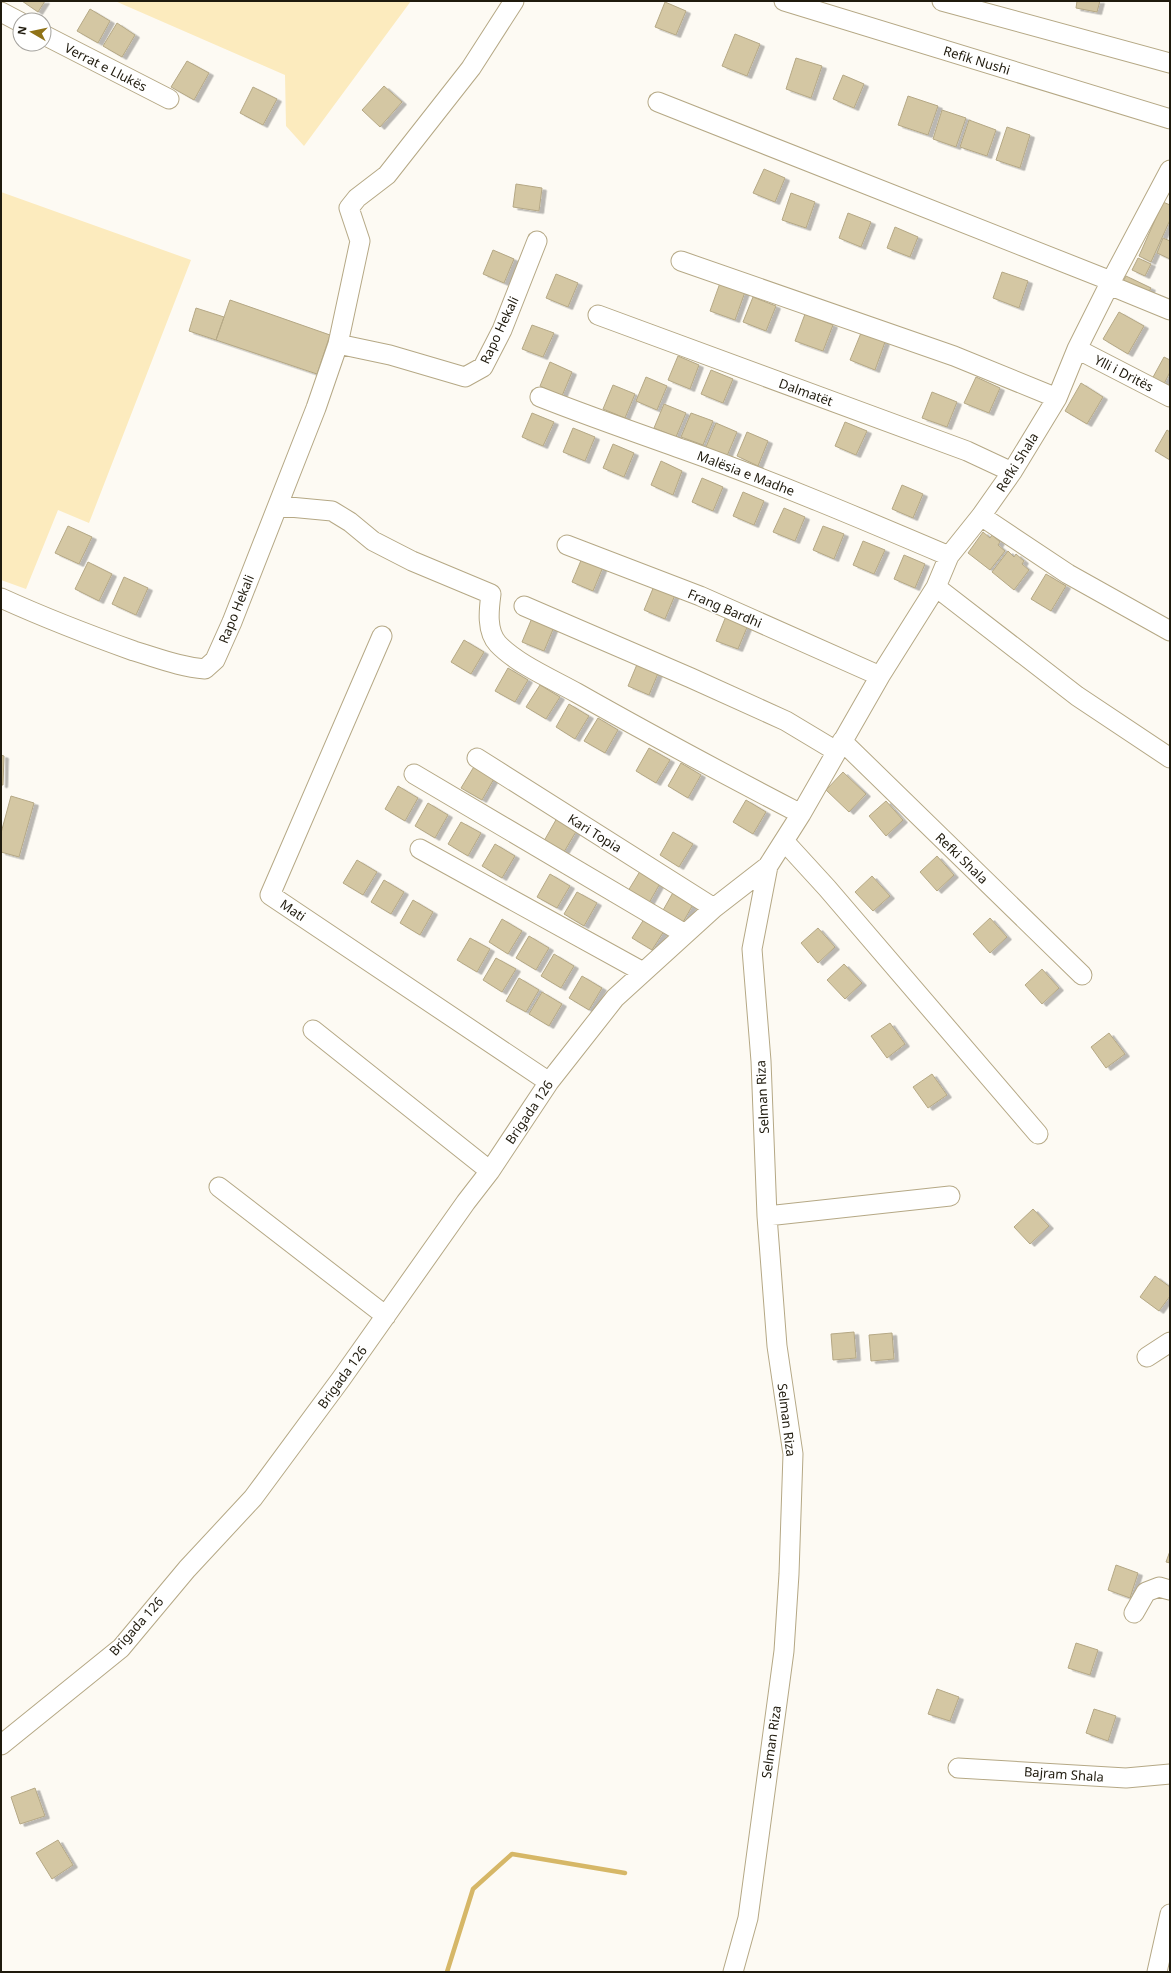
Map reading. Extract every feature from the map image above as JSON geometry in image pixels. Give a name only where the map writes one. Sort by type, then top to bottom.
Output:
[{"type":"street","name":"Rapo Hekali","points":[[1,598],[46,619],[190,668],[205,669],[215,660],[279,506],[293,464],[316,408],[338,344],[360,241],[349,208],[357,198],[387,175],[471,68],[514,1]]},
{"type":"street","name":"Refik Nushi","points":[[784,1],[1170,120]]},
{"type":"street","points":[[942,1],[1170,63]]},
{"type":"street","points":[[1,12],[12,18]]},
{"type":"street","name":"Verrat e Llukës","points":[[52,39],[169,99]]},
{"type":"street","points":[[658,102],[1110,283],[1170,310]]},
{"type":"street","name":"Refki Shala","points":[[768,866],[802,814],[839,746],[880,676],[936,587],[949,556],[981,516],[1012,472],[1057,398],[1078,349],[1110,283],[1165,190],[1170,170]]},
{"type":"street","name":"Rapo Hekali","points":[[338,344],[390,355],[466,377],[483,367],[502,330],[537,241]]},
{"type":"street","points":[[681,261],[954,356],[1057,398]]},
{"type":"street","name":"Dalmatët","points":[[598,315],[967,451],[1012,472]]},
{"type":"street","name":"Ylli i Dritës","points":[[1078,349],[1170,397]]},
{"type":"street","name":"Malësia e Madhe","points":[[540,397],[598,420],[685,450],[823,502],[949,556]]},
{"type":"street","points":[[279,506],[332,511],[350,522],[373,542],[412,561],[490,594],[490,624],[497,643],[514,658],[617,716],[802,814]]},
{"type":"street","points":[[981,516],[1068,574],[1170,631]]},
{"type":"street","name":"Frang Bardhi","points":[[567,545],[700,596],[880,676]]},
{"type":"street","points":[[936,587],[1077,696],[1170,758]]},
{"type":"street","points":[[524,606],[691,678],[839,746]]},
{"type":"street","name":"Mati","points":[[382,636],[270,895],[550,1082]]},
{"type":"street","name":"Refki Shala","points":[[839,746],[1082,974]]},
{"type":"street","name":"Kari Topia","points":[[476,758],[714,908]]},
{"type":"street","points":[[414,774],[685,934]]},
{"type":"street","points":[[784,841],[827,888],[1038,1134]]},
{"type":"street","points":[[420,849],[642,972]]},
{"type":"street","name":"Brigada 126","points":[[1,1745],[120,1648],[186,1569],[253,1498],[490,1171],[550,1082],[615,998],[714,908],[768,866]]},
{"type":"street","name":"Selman Riza","points":[[734,1972],[748,1918],[784,1651],[789,1574],[793,1454],[777,1346],[767,1216],[761,1062],[752,949],[768,866]]},
{"type":"street","points":[[313,1030],[490,1171]]},
{"type":"street","points":[[219,1187],[386,1316]]},
{"type":"street","points":[[767,1216],[950,1196]]},
{"type":"street","points":[[1148,1357],[1170,1342]]},
{"type":"street","points":[[1134,1614],[1146,1592],[1159,1587],[1170,1590]]},
{"type":"street","name":"Bajram Shala","points":[[958,1768],[1126,1778],[1170,1774]]},
{"type":"street","points":[[1157,1972],[1170,1914]]},
{"type":"shaded area","points":[[115,1],[411,1],[304,146],[286,126],[285,75]]},
{"type":"shaded area","points":[[1,192],[191,260],[89,523],[58,510],[26,589],[1,580]]},
{"type":"building","points":[[22,1],[45,1],[38,12]]},
{"type":"building","points":[[1077,1],[1100,1],[1097,12],[1076,8]]},
{"type":"building","points":[[665,2],[686,11],[676,35],[655,27]]},
{"type":"building","points":[[90,9],[110,21],[98,43],[77,31]]},
{"type":"building","points":[[117,23],[135,35],[122,57],[103,46]]},
{"type":"building","points":[[735,34],[760,44],[747,76],[722,66]]},
{"type":"building","points":[[796,58],[822,66],[811,98],[786,89]]},
{"type":"building","points":[[187,61],[209,73],[194,100],[171,87]]},
{"type":"building","points":[[843,75],[864,84],[854,108],[833,99]]},
{"type":"building","points":[[384,86],[402,102],[380,127],[362,110]]},
{"type":"building","points":[[253,87],[277,99],[263,125],[240,113]]},
{"type":"building","points":[[908,96],[938,106],[928,135],[898,125]]},
{"type":"building","points":[[942,110],[966,118],[956,147],[933,139]]},
{"type":"building","points":[[969,120],[996,130],[987,156],[960,147]]},
{"type":"building","points":[[1007,127],[1030,135],[1020,168],[996,160]]},
{"type":"building","points":[[764,169],[785,178],[775,202],[753,193]]},
{"type":"building","points":[[516,184],[542,188],[539,211],[513,207]]},
{"type":"building","points":[[791,193],[815,202],[806,228],[782,220]]},
{"type":"building","points":[[1163,202],[1170,205],[1170,220],[1151,262],[1139,256]]},
{"type":"building","points":[[848,213],[871,222],[861,247],[839,238]]},
{"type":"building","points":[[895,227],[918,237],[910,257],[887,248]]},
{"type":"building","points":[[1163,238],[1170,241],[1170,259],[1157,253]]},
{"type":"building","points":[[493,250],[514,259],[504,283],[483,274]]},
{"type":"building","points":[[1138,258],[1151,264],[1145,276],[1132,270]]},
{"type":"building","points":[[1002,272],[1028,281],[1019,308],[993,298]]},
{"type":"building","points":[[556,274],[578,283],[568,307],[546,298]]},
{"type":"building","points":[[1126,276],[1151,288],[1145,299],[1120,287]]},
{"type":"building","points":[[720,283],[745,292],[735,320],[710,311]]},
{"type":"building","points":[[753,297],[776,306],[766,331],[743,322]]},
{"type":"building","points":[[230,300],[330,335],[317,374],[216,340]]},
{"type":"building","points":[[196,308],[224,317],[216,340],[189,331]]},
{"type":"building","points":[[1119,312],[1144,326],[1128,354],[1103,339]]},
{"type":"building","points":[[805,314],[833,325],[823,351],[795,341]]},
{"type":"building","points":[[532,325],[554,333],[543,357],[522,349]]},
{"type":"building","points":[[861,333],[885,342],[875,370],[850,360]]},
{"type":"building","points":[[678,356],[699,365],[690,389],[668,380]]},
{"type":"building","points":[[1164,357],[1170,360],[1170,372],[1164,384],[1152,379]]},
{"type":"building","points":[[550,362],[572,372],[562,396],[540,386]]},
{"type":"building","points":[[711,370],[733,379],[723,403],[701,394]]},
{"type":"building","points":[[646,377],[667,386],[657,410],[636,401]]},
{"type":"building","points":[[976,377],[1000,388],[989,413],[964,403]]},
{"type":"building","points":[[1081,383],[1103,397],[1087,424],[1065,411]]},
{"type":"building","points":[[613,385],[635,394],[625,418],[603,409]]},
{"type":"building","points":[[932,392],[957,402],[947,427],[922,418]]},
{"type":"building","points":[[664,404],[686,413],[676,437],[654,428]]},
{"type":"building","points":[[532,413],[554,422],[543,446],[522,437]]},
{"type":"building","points":[[691,413],[713,421],[703,445],[681,437]]},
{"type":"building","points":[[845,422],[867,431],[856,455],[835,446]]},
{"type":"building","points":[[716,423],[737,432],[727,456],[706,447]]},
{"type":"building","points":[[573,428],[595,437],[585,461],[563,452]]},
{"type":"building","points":[[1167,430],[1170,432],[1170,460],[1155,451]]},
{"type":"building","points":[[747,432],[768,441],[758,466],[737,456]]},
{"type":"building","points":[[613,444],[634,453],[624,477],[603,468]]},
{"type":"building","points":[[661,461],[682,471],[673,495],[651,485]]},
{"type":"building","points":[[702,478],[723,487],[713,511],[692,502]]},
{"type":"building","points":[[902,485],[923,494],[913,518],[892,509]]},
{"type":"building","points":[[743,492],[764,501],[754,525],[733,516]]},
{"type":"building","points":[[784,508],[805,517],[795,541],[773,532]]},
{"type":"building","points":[[68,526],[92,537],[79,564],[55,553]]},
{"type":"building","points":[[823,526],[844,534],[834,559],[813,550]]},
{"type":"building","points":[[983,532],[990,538],[992,535],[1000,542],[998,545],[1005,551],[990,570],[968,553]]},
{"type":"building","points":[[863,541],[885,550],[874,574],[853,565]]},
{"type":"building","points":[[1008,551],[1014,557],[1016,554],[1024,561],[1022,564],[1029,570],[1014,590],[992,572]]},
{"type":"building","points":[[904,555],[925,564],[915,588],[894,579]]},
{"type":"building","points":[[582,558],[603,567],[593,591],[572,582]]},
{"type":"building","points":[[88,562],[112,574],[99,601],[75,589]]},
{"type":"building","points":[[1046,574],[1066,586],[1051,611],[1031,599]]},
{"type":"building","points":[[124,577],[148,588],[136,615],[112,604]]},
{"type":"building","points":[[654,586],[675,595],[665,619],[644,610]]},
{"type":"building","points":[[726,616],[748,625],[738,649],[716,641]]},
{"type":"building","points":[[532,618],[554,627],[544,651],[522,642]]},
{"type":"building","points":[[464,640],[484,652],[471,674],[451,662]]},
{"type":"building","points":[[638,662],[659,671],[649,695],[628,686]]},
{"type":"building","points":[[508,668],[528,680],[515,702],[495,691]]},
{"type":"building","points":[[540,685],[560,697],[546,719],[526,707]]},
{"type":"building","points":[[569,704],[589,716],[575,739],[556,727]]},
{"type":"building","points":[[598,718],[618,730],[605,753],[584,741]]},
{"type":"building","points":[[649,748],[670,760],[656,783],[636,771]]},
{"type":"building","points":[[1,755],[4,756],[3,785],[1,785]]},
{"type":"building","points":[[681,763],[701,775],[688,798],[668,786]]},
{"type":"building","points":[[475,765],[495,777],[482,800],[461,788]]},
{"type":"building","points":[[843,772],[866,794],[849,812],[826,790]]},
{"type":"building","points":[[398,786],[418,798],[405,821],[385,809]]},
{"type":"building","points":[[11,796],[34,803],[19,857],[1,852],[1,833]]},
{"type":"building","points":[[746,800],[766,812],[753,834],[733,822]]},
{"type":"building","points":[[886,801],[903,820],[886,836],[869,816]]},
{"type":"building","points":[[428,803],[448,815],[435,838],[415,826]]},
{"type":"building","points":[[557,818],[577,830],[564,852],[544,841]]},
{"type":"building","points":[[461,822],[481,833],[468,856],[448,844]]},
{"type":"building","points":[[673,832],[693,844],[679,867],[660,855]]},
{"type":"building","points":[[495,844],[515,856],[502,878],[482,866]]},
{"type":"building","points":[[937,856],[954,875],[937,891],[920,872]]},
{"type":"building","points":[[357,860],[377,872],[363,895],[343,883]]},
{"type":"building","points":[[642,868],[662,880],[649,903],[628,891]]},
{"type":"building","points":[[550,874],[570,886],[557,908],[537,897]]},
{"type":"building","points":[[872,876],[890,896],[873,911],[855,892]]},
{"type":"building","points":[[384,880],[404,892],[391,914],[371,902]]},
{"type":"building","points":[[675,889],[695,901],[682,924],[662,912]]},
{"type":"building","points":[[577,892],[597,903],[584,926],[564,914]]},
{"type":"building","points":[[413,900],[433,912],[420,935],[400,923]]},
{"type":"building","points":[[646,916],[666,928],[652,950],[632,938]]},
{"type":"building","points":[[990,918],[1007,937],[990,953],[973,934]]},
{"type":"building","points":[[502,919],[522,931],[508,954],[489,942]]},
{"type":"building","points":[[818,928],[835,947],[818,963],[801,943]]},
{"type":"building","points":[[529,936],[549,948],[536,970],[516,958]]},
{"type":"building","points":[[470,938],[490,949],[477,972],[457,960]]},
{"type":"building","points":[[554,954],[574,966],[561,988],[541,976]]},
{"type":"building","points":[[496,958],[516,969],[502,992],[483,980]]},
{"type":"building","points":[[844,964],[862,983],[845,999],[827,980]]},
{"type":"building","points":[[1042,969],[1059,988],[1042,1004],[1025,985]]},
{"type":"building","points":[[582,976],[602,988],[589,1010],[569,998]]},
{"type":"building","points":[[519,978],[539,990],[526,1012],[506,1001]]},
{"type":"building","points":[[542,992],[562,1004],[549,1026],[529,1014]]},
{"type":"building","points":[[890,1023],[905,1044],[887,1058],[871,1036]]},
{"type":"building","points":[[1109,1033],[1125,1054],[1106,1068],[1091,1047]]},
{"type":"building","points":[[932,1074],[947,1095],[928,1108],[913,1087]]},
{"type":"building","points":[[1033,1209],[1049,1226],[1030,1244],[1014,1227]]},
{"type":"building","points":[[1155,1276],[1170,1287],[1170,1296],[1159,1311],[1140,1297]]},
{"type":"building","points":[[854,1332],[856,1358],[833,1360],[831,1334]]},
{"type":"building","points":[[892,1333],[894,1359],[871,1361],[869,1335]]},
{"type":"building","points":[[1170,1551],[1170,1563],[1166,1562]]},
{"type":"building","points":[[1116,1565],[1138,1573],[1130,1598],[1108,1590]]},
{"type":"building","points":[[1076,1643],[1098,1650],[1090,1675],[1068,1668]]},
{"type":"building","points":[[937,1689],[959,1697],[950,1721],[928,1714]]},
{"type":"building","points":[[1094,1709],[1116,1716],[1108,1741],[1086,1733]]},
{"type":"building","points":[[35,1788],[45,1816],[20,1824],[11,1797]]},
{"type":"building","points":[[58,1840],[73,1865],[52,1879],[36,1853]]},
{"type":"waterway","points":[[447,1972],[473,1889],[512,1854],[625,1873]]}]
